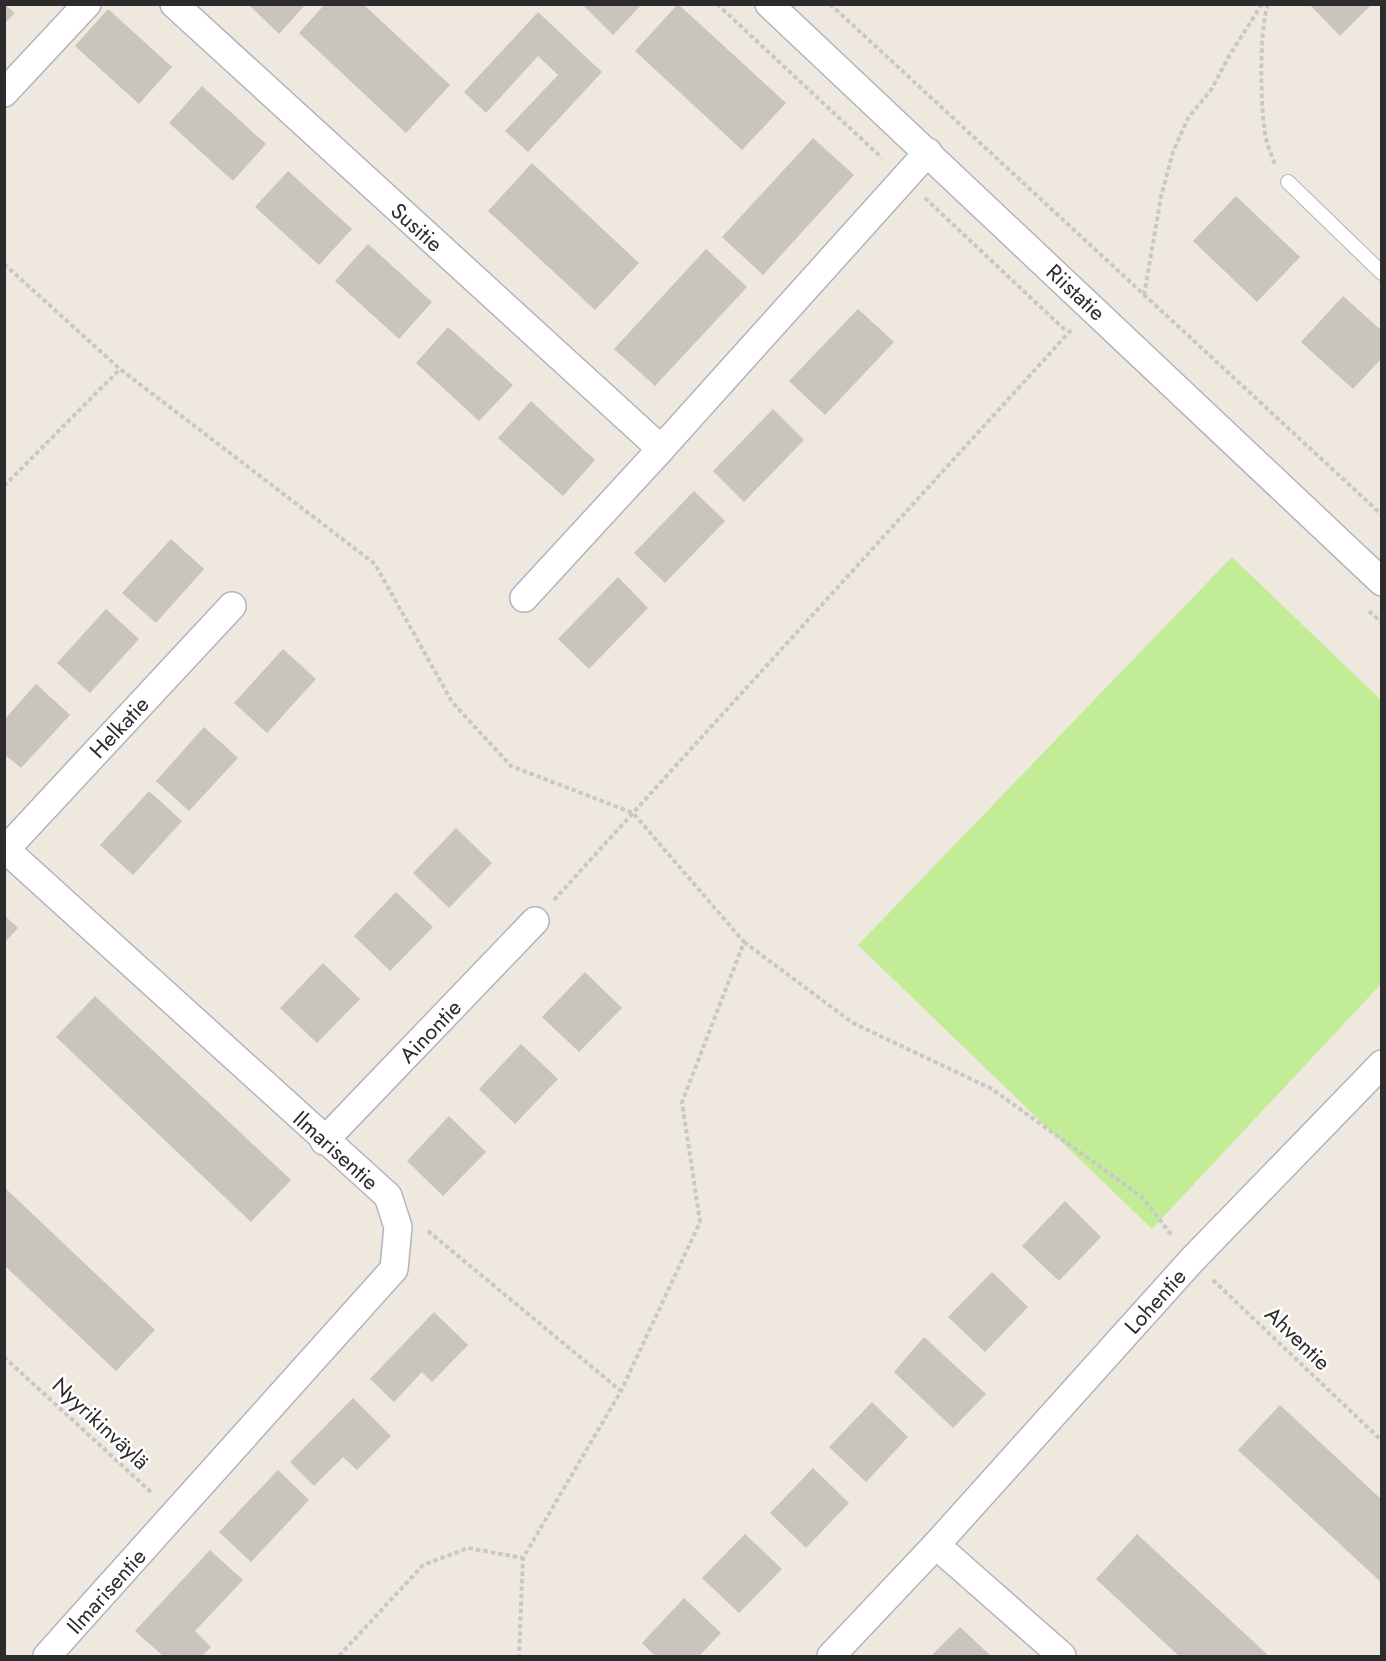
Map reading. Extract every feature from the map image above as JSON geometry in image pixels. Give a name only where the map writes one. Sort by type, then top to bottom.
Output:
[{"type":"street","points":[[4,93],[87,4]]},
{"type":"street","name":"Susitie","points":[[174,4],[661,448]]},
{"type":"street","name":"Riistatie","points":[[769,4],[1382,582]]},
{"type":"street","points":[[524,598],[927,152]]},
{"type":"street","name":"Helkatie","points":[[5,848],[232,606]]},
{"type":"street","name":"Ilmarisentie","points":[[5,848],[324,1141],[388,1196],[398,1227],[394,1269],[46,1656]]},
{"type":"street","name":"Ainontie","points":[[324,1141],[535,921]]},
{"type":"street","name":"Lohentie","points":[[831,1656],[936,1545],[1192,1260],[1382,1064]]},
{"type":"street","points":[[936,1545],[1062,1656]]},
{"type":"lane","points":[[1288,182],[1382,273]]},
{"type":"path","points":[[830,4],[1382,515]]},
{"type":"path","points":[[1144,295],[1161,197],[1173,152],[1188,118],[1211,90],[1229,56],[1262,4]]},
{"type":"path","points":[[1268,4],[1263,39],[1266,138],[1275,165],[1288,182]]},
{"type":"path","points":[[4,264],[120,369],[375,564],[452,702],[511,766],[633,813]]},
{"type":"path","points":[[535,921],[1091,307]]},
{"type":"path","points":[[4,486],[120,369]]},
{"type":"path","name":"Ahventie","points":[[633,813],[744,942],[853,1023],[992,1089],[1142,1197],[1192,1260],[1382,1441]]},
{"type":"path","points":[[519,1656],[523,1558],[621,1391],[700,1222],[682,1102],[744,942]]},
{"type":"path","points":[[398,1227],[428,1230],[621,1391]]},
{"type":"path","name":"Nyyrikinväylä","points":[[4,1357],[174,1514]]},
{"type":"path","points":[[339,1656],[423,1565],[468,1548],[523,1558]]},
{"type":"green space","points":[[1232,557],[1381,700],[1381,984],[1152,1229],[858,945]]},
{"type":"building","points":[[4,4],[15,13],[4,24]]},
{"type":"building","points":[[248,4],[306,4],[279,34]]},
{"type":"building","points":[[325,4],[363,4],[450,85],[406,133],[299,33]]},
{"type":"building","points":[[582,4],[642,4],[613,35]]},
{"type":"building","points":[[678,4],[786,103],[742,150],[635,51]]},
{"type":"building","points":[[1309,4],[1372,4],[1340,36]]},
{"type":"building","points":[[108,9],[172,67],[139,104],[75,46]]},
{"type":"building","points":[[538,12],[602,72],[528,152],[505,131],[558,75],[538,56],[486,113],[464,92]]},
{"type":"building","points":[[202,86],[266,144],[233,181],[169,123]]},
{"type":"building","points":[[813,138],[854,175],[763,275],[722,237]]},
{"type":"building","points":[[532,163],[639,263],[595,310],[488,211]]},
{"type":"building","points":[[288,171],[352,229],[319,265],[255,207]]},
{"type":"building","points":[[1236,196],[1300,257],[1257,302],[1193,241]]},
{"type":"building","points":[[368,244],[432,302],[399,339],[335,281]]},
{"type":"building","points":[[706,249],[747,287],[655,386],[614,349]]},
{"type":"building","points":[[1343,296],[1382,331],[1382,358],[1353,389],[1301,342]]},
{"type":"building","points":[[858,309],[894,342],[825,415],[789,381]]},
{"type":"building","points":[[448,327],[513,385],[479,421],[416,363]]},
{"type":"building","points":[[531,401],[595,460],[563,496],[498,438]]},
{"type":"building","points":[[773,409],[804,440],[744,502],[713,471]]},
{"type":"building","points":[[694,491],[725,521],[665,583],[634,553]]},
{"type":"building","points":[[171,539],[204,569],[156,623],[122,593]]},
{"type":"building","points":[[618,577],[648,608],[589,669],[558,639]]},
{"type":"building","points":[[106,609],[139,639],[90,693],[57,663]]},
{"type":"building","points":[[283,649],[316,679],[267,733],[234,703]]},
{"type":"building","points":[[36,684],[70,715],[21,768],[4,754],[4,720]]},
{"type":"building","points":[[204,727],[238,758],[189,811],[156,781]]},
{"type":"building","points":[[149,791],[182,821],[133,875],[100,845]]},
{"type":"building","points":[[456,828],[492,863],[449,908],[413,873]]},
{"type":"building","points":[[396,892],[433,927],[390,971],[354,936]]},
{"type":"building","points":[[4,915],[18,928],[4,943]]},
{"type":"building","points":[[323,963],[360,999],[317,1043],[280,1008]]},
{"type":"building","points":[[585,972],[622,1008],[579,1052],[542,1017]]},
{"type":"building","points":[[95,996],[291,1180],[251,1222],[56,1037]]},
{"type":"building","points":[[521,1044],[558,1079],[515,1124],[479,1089]]},
{"type":"building","points":[[449,1116],[486,1152],[443,1196],[407,1161]]},
{"type":"building","points":[[4,1187],[155,1330],[116,1371],[4,1265]]},
{"type":"building","points":[[1065,1201],[1101,1237],[1059,1281],[1022,1246]]},
{"type":"building","points":[[992,1272],[1028,1307],[985,1352],[948,1317]]},
{"type":"building","points":[[434,1312],[468,1345],[432,1382],[422,1372],[394,1402],[370,1379]]},
{"type":"building","points":[[924,1337],[986,1394],[953,1428],[894,1372]]},
{"type":"building","points":[[353,1398],[391,1436],[357,1470],[343,1457],[314,1486],[290,1462]]},
{"type":"building","points":[[872,1402],[908,1437],[866,1482],[829,1447]]},
{"type":"building","points":[[1280,1405],[1382,1500],[1382,1583],[1238,1450]]},
{"type":"building","points":[[813,1468],[849,1503],[806,1548],[770,1513]]},
{"type":"building","points":[[278,1470],[309,1500],[251,1562],[219,1532]]},
{"type":"building","points":[[745,1534],[782,1569],[739,1613],[702,1578]]},
{"type":"building","points":[[1137,1534],[1269,1656],[1179,1656],[1096,1579]]},
{"type":"building","points":[[210,1550],[243,1580],[195,1631],[211,1647],[202,1656],[163,1656],[135,1631]]},
{"type":"building","points":[[684,1598],[721,1633],[699,1656],[655,1656],[642,1643]]},
{"type":"building","points":[[960,1627],[991,1656],[931,1656]]}]
